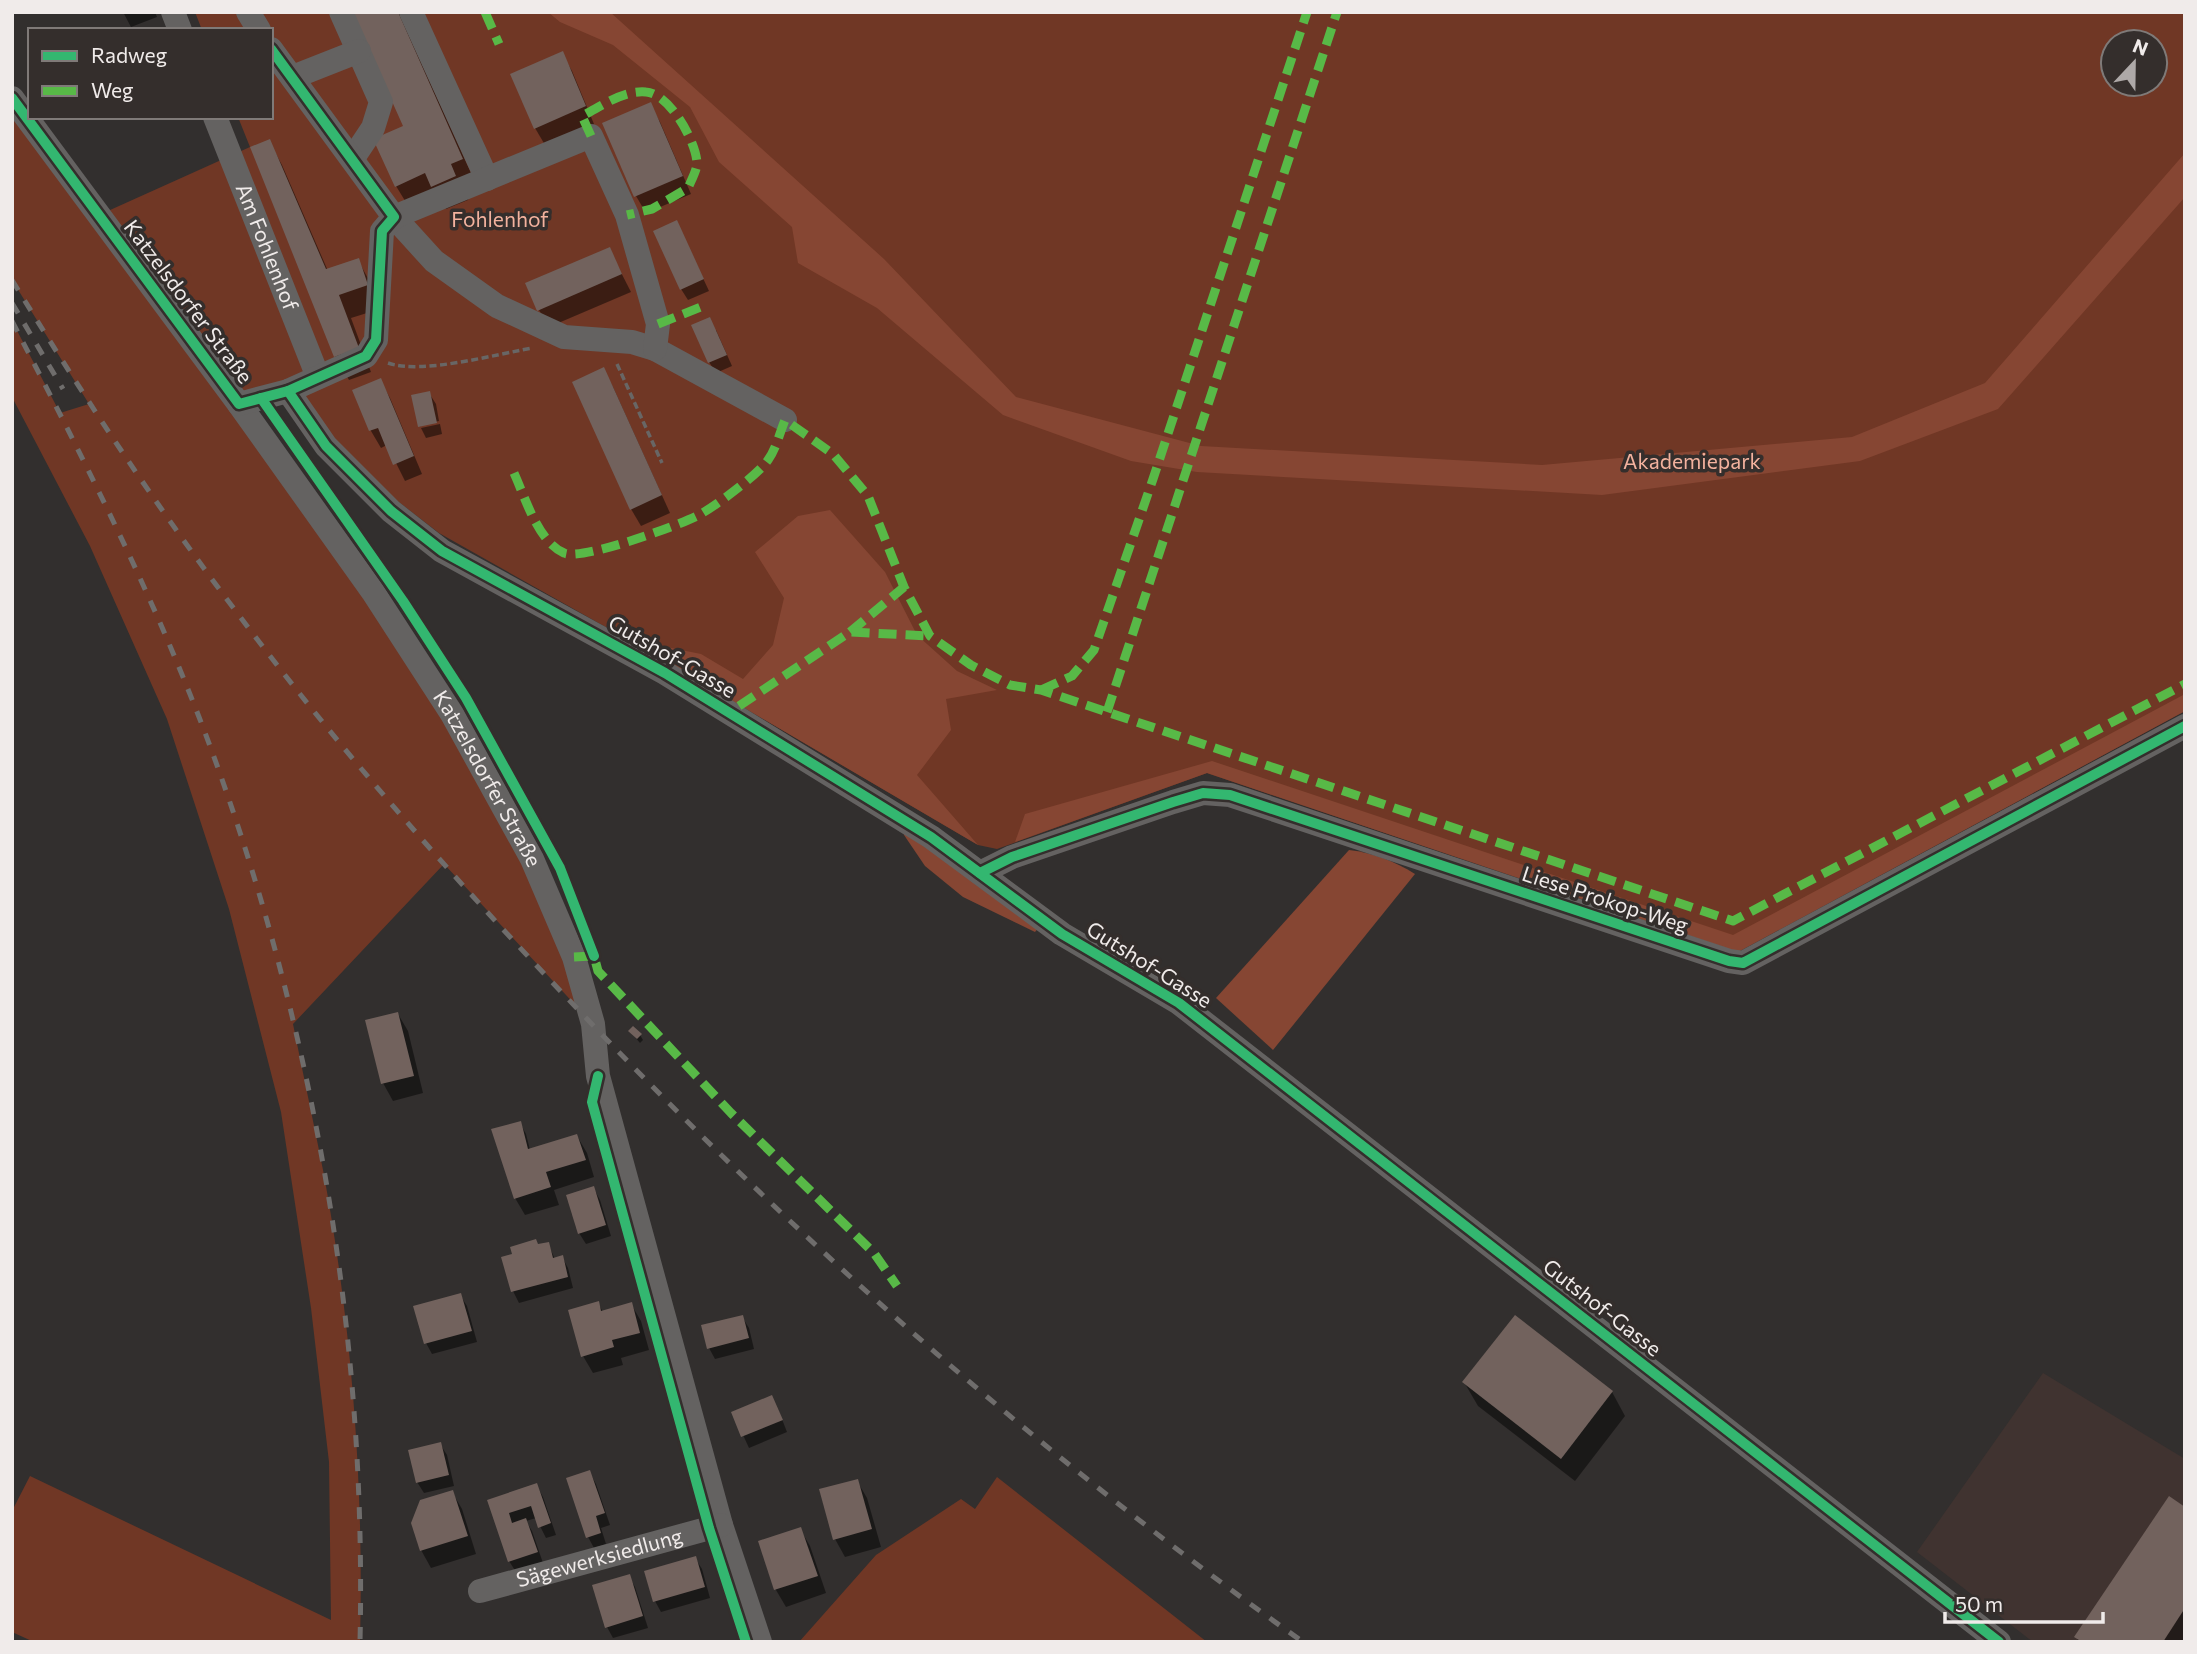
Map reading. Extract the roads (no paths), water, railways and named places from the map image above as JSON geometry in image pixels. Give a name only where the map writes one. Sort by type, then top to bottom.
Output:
[{"type":"street","points":[[341,12],[381,102],[373,128],[353,158]]},
{"type":"street","points":[[411,12],[487,178]]},
{"type":"street","points":[[273,51],[394,217],[435,261],[497,306],[564,337],[632,342],[655,349],[785,420]]},
{"type":"street","points":[[293,77],[359,51]]},
{"type":"street","name":"Katzelsdorfer Straße","points":[[12,98],[239,404],[373,592],[452,714],[531,859],[574,957],[593,1024],[598,1076],[721,1525],[760,1642]]},
{"type":"street","name":"Am Fohlenhof","points":[[216,119],[318,377]]},
{"type":"street","points":[[394,217],[591,136],[626,215],[657,324],[655,349]]},
{"type":"street","name":"Katzelsdorfer Straße","points":[[239,404],[288,391],[366,356],[376,340],[382,231],[394,217]]},
{"type":"street","name":"Gutshof-Gasse","points":[[288,391],[326,446],[391,511],[442,551],[665,673],[931,837],[1062,934],[1179,1003],[1999,1642]]},
{"type":"street","name":"Liese Prokop-Weg","points":[[980,873],[1012,857],[1173,802],[1203,793],[1230,796],[1729,961],[1743,963],[2185,726]]},
{"type":"street","name":"Sägewerksiedlung","points":[[480,1591],[721,1525]]},
{"type":"railway","points":[[12,280],[151,494],[281,671],[408,824],[588,1020],[756,1189],[930,1348],[1113,1499],[1303,1642]]},
{"type":"railway","points":[[12,303],[63,389]]},
{"type":"railway","points":[[12,321],[114,522],[183,677],[242,839],[275,951],[303,1064],[326,1178],[342,1293],[354,1409],[360,1526],[360,1642]]},
{"type":"park label","name":"Fohlenhof","points":[[500,220]]},
{"type":"park label","name":"Akademiepark","points":[[1692,462]]}]
